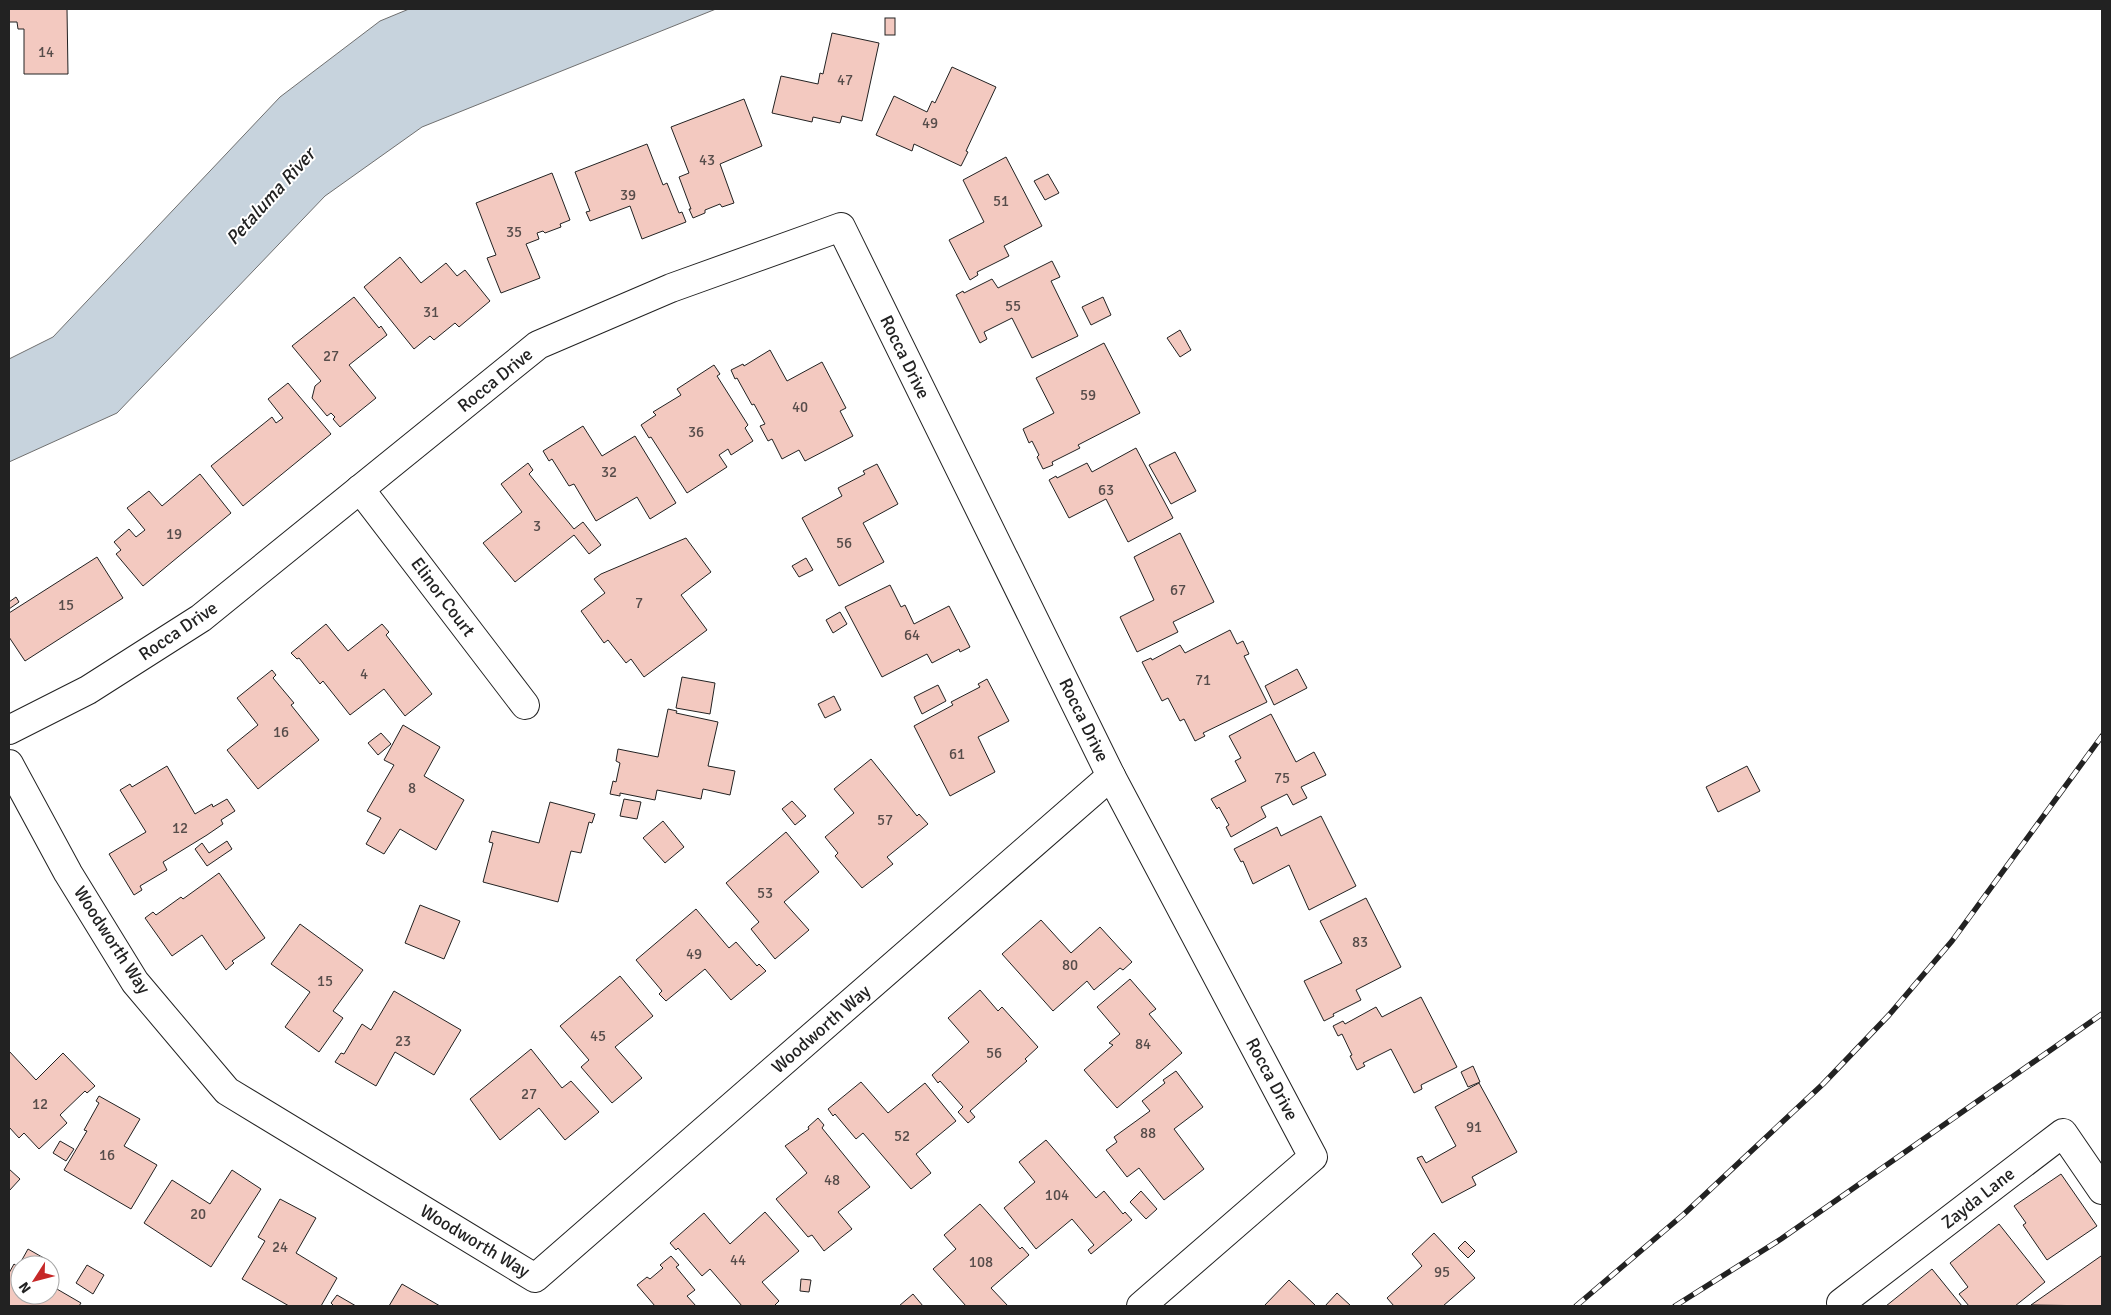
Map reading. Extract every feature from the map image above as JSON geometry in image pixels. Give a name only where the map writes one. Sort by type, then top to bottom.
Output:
[{"type":"street","name":"Rocca Drive","points":[[9,730],[88,690],[201,618],[538,345],[672,288],[841,227],[1111,776],[1313,1157],[1141,1306]]},
{"type":"street","name":"Elinor Court","points":[[360,489],[525,705]]},
{"type":"street","name":"Woodworth Way","points":[[9,764],[68,872],[135,982],[227,1091],[536,1278],[1111,776]]},
{"type":"street","name":"Zayda Lane","points":[[1843,1306],[1841,1303],[2063,1133],[2102,1190]]},
{"type":"water","name":"Petaluma River","points":[[409,9],[716,9],[422,127],[325,196],[117,413],[9,462],[9,359],[53,337],[280,97],[380,21]]},
{"type":"building","points":[[9,9],[67,9],[68,74],[24,74],[24,29],[18,29],[17,22],[9,22]]},
{"type":"building","points":[[885,18],[895,18],[895,35],[885,35]]},
{"type":"building","points":[[832,33],[879,43],[862,121],[842,116],[840,123],[813,117],[812,122],[772,113],[781,76],[818,84],[820,73],[823,74]]},
{"type":"building","points":[[952,67],[996,87],[966,151],[968,152],[961,166],[914,144],[912,151],[876,135],[894,96],[927,112],[932,101],[935,103]]},
{"type":"building","points":[[744,99],[762,146],[720,164],[734,203],[722,207],[720,204],[705,210],[705,213],[693,218],[679,177],[689,173],[671,127]]},
{"type":"building","points":[[647,144],[663,185],[667,183],[679,213],[682,212],[686,222],[642,239],[630,206],[590,221],[586,212],[590,211],[575,172]]},
{"type":"building","points":[[1006,157],[1042,226],[1004,246],[1009,256],[977,272],[978,275],[970,280],[949,240],[984,222],[963,180]]},
{"type":"building","points":[[552,173],[570,220],[560,224],[561,227],[545,233],[543,231],[537,233],[539,239],[526,244],[540,278],[501,293],[487,258],[496,255],[476,203]]},
{"type":"building","points":[[1048,174],[1059,193],[1045,200],[1034,181]]},
{"type":"building","points":[[400,257],[421,283],[446,263],[457,276],[465,270],[490,301],[459,327],[455,323],[434,340],[430,336],[414,349],[364,287]]},
{"type":"building","points":[[1052,261],[1060,277],[1051,281],[1078,336],[1032,358],[1012,318],[984,332],[987,339],[980,343],[956,295],[992,279],[998,288]]},
{"type":"building","points":[[354,297],[387,335],[349,365],[376,398],[340,427],[333,419],[335,417],[331,413],[327,416],[312,398],[315,386],[321,381],[292,346]]},
{"type":"building","points":[[1103,297],[1111,315],[1091,325],[1082,307]]},
{"type":"building","points":[[1180,330],[1191,350],[1180,357],[1167,338]]},
{"type":"building","points":[[1104,343],[1140,413],[1078,445],[1080,448],[1052,462],[1053,465],[1043,469],[1032,441],[1029,443],[1023,429],[1054,413],[1036,378]]},
{"type":"building","points":[[770,350],[787,381],[822,362],[846,408],[840,411],[853,436],[805,461],[799,450],[782,459],[772,439],[768,441],[760,426],[765,424],[731,370],[743,364],[744,366]]},
{"type":"building","points":[[714,365],[720,374],[717,376],[748,425],[745,428],[753,441],[731,455],[728,449],[719,455],[727,467],[687,493],[651,437],[649,438],[641,425],[656,415],[653,412],[681,395],[677,389]]},
{"type":"building","points":[[288,383],[331,434],[243,506],[211,466],[272,417],[276,423],[283,418],[268,399]]},
{"type":"building","points":[[583,426],[602,456],[635,436],[676,503],[650,519],[637,497],[596,521],[574,484],[569,486],[552,459],[549,461],[543,451]]},
{"type":"building","points":[[1136,448],[1173,518],[1128,542],[1106,499],[1069,518],[1049,480],[1087,463],[1092,472]]},
{"type":"building","points":[[1175,452],[1196,491],[1171,504],[1149,465]]},
{"type":"building","points":[[528,463],[533,470],[529,474],[574,529],[583,522],[601,545],[589,554],[574,535],[515,582],[483,543],[522,512],[501,484]]},
{"type":"building","points":[[877,464],[898,504],[863,523],[884,562],[839,586],[802,518],[842,496],[838,488],[865,474],[863,471]]},
{"type":"building","points":[[200,474],[231,513],[143,586],[116,554],[121,550],[114,542],[129,529],[136,537],[145,530],[127,508],[149,491],[162,506]]},
{"type":"building","points":[[1180,533],[1214,602],[1173,622],[1178,632],[1137,652],[1120,617],[1154,600],[1134,557]]},
{"type":"building","points":[[686,538],[711,572],[681,595],[707,630],[644,677],[631,659],[626,663],[608,640],[604,643],[581,611],[605,593],[594,579],[601,574]]},
{"type":"building","points":[[97,557],[123,598],[25,661],[9,637],[9,613]]},
{"type":"building","points":[[806,558],[813,570],[799,577],[792,566]]},
{"type":"building","points":[[890,585],[901,607],[905,605],[914,624],[949,606],[970,647],[960,652],[959,649],[932,663],[927,654],[882,677],[845,607]]},
{"type":"building","points":[[16,597],[19,602],[9,609],[9,602]]},
{"type":"building","points":[[840,612],[847,624],[833,633],[826,620]]},
{"type":"building","points":[[326,624],[348,651],[382,624],[389,632],[386,635],[432,694],[405,716],[384,689],[350,715],[323,681],[320,684],[299,658],[297,659],[291,653]]},
{"type":"building","points":[[1230,630],[1237,644],[1243,641],[1249,654],[1244,656],[1267,702],[1203,733],[1205,736],[1195,741],[1184,719],[1180,721],[1168,698],[1162,701],[1142,662],[1151,658],[1152,660],[1180,645],[1185,653]]},
{"type":"building","points":[[1297,669],[1307,688],[1274,705],[1265,686]]},
{"type":"building","points":[[272,670],[276,675],[273,678],[294,703],[291,705],[319,740],[258,789],[227,750],[258,725],[237,698]]},
{"type":"building","points":[[682,677],[715,683],[710,714],[676,708]]},
{"type":"building","points":[[987,679],[1009,721],[978,737],[995,772],[950,796],[914,726],[953,705],[951,702],[980,687],[978,684]]},
{"type":"building","points":[[938,685],[946,701],[922,714],[914,697]]},
{"type":"building","points":[[834,696],[841,710],[825,718],[818,704]]},
{"type":"building","points":[[668,709],[677,711],[676,713],[718,722],[708,766],[735,771],[730,795],[703,789],[701,799],[657,790],[655,800],[620,793],[620,796],[610,794],[613,781],[616,782],[620,763],[616,761],[618,749],[658,757]]},
{"type":"building","points":[[1271,714],[1296,762],[1314,752],[1326,775],[1301,787],[1307,798],[1293,805],[1287,794],[1261,807],[1266,817],[1231,837],[1226,827],[1229,825],[1219,807],[1217,809],[1211,799],[1246,781],[1235,761],[1241,758],[1229,736]]},
{"type":"building","points":[[403,725],[440,747],[424,776],[464,800],[436,850],[400,829],[384,854],[366,844],[381,818],[367,811],[394,765],[384,760]]},
{"type":"building","points":[[381,733],[391,744],[378,755],[368,743]]},
{"type":"building","points":[[871,759],[917,816],[919,814],[928,824],[887,857],[893,864],[862,888],[835,856],[838,853],[825,837],[854,813],[834,789]]},
{"type":"building","points":[[167,766],[195,814],[212,804],[213,807],[227,799],[235,811],[221,820],[223,824],[163,862],[167,870],[140,886],[142,890],[134,895],[109,854],[146,832],[120,790],[130,784],[132,787]]},
{"type":"building","points":[[1747,766],[1760,791],[1718,812],[1706,787]]},
{"type":"building","points":[[624,799],[641,802],[637,819],[620,816]]},
{"type":"building","points":[[792,801],[806,816],[795,825],[782,809]]},
{"type":"building","points":[[550,802],[595,814],[592,823],[589,822],[581,853],[571,851],[558,902],[483,882],[493,843],[489,842],[492,831],[539,843]]},
{"type":"building","points":[[1321,816],[1356,886],[1309,910],[1289,865],[1253,884],[1243,861],[1241,862],[1234,849],[1277,827],[1281,836]]},
{"type":"building","points":[[663,821],[684,847],[665,863],[643,838]]},
{"type":"building","points":[[786,832],[819,872],[784,902],[809,930],[775,959],[751,929],[759,922],[726,883]]},
{"type":"building","points":[[227,841],[232,849],[207,866],[195,849],[202,843],[209,853]]},
{"type":"building","points":[[219,873],[265,938],[232,961],[234,963],[226,970],[202,935],[172,956],[145,918],[153,912],[156,915],[181,897],[183,899]]},
{"type":"building","points":[[1366,898],[1401,967],[1356,990],[1361,1000],[1333,1014],[1334,1016],[1324,1021],[1304,981],[1342,963],[1320,921]]},
{"type":"building","points":[[420,905],[460,921],[444,959],[405,943]]},
{"type":"building","points":[[696,909],[729,948],[736,942],[757,966],[759,964],[766,971],[731,1000],[705,969],[666,1001],[659,994],[662,991],[636,960]]},
{"type":"building","points":[[1041,920],[1071,953],[1100,927],[1132,962],[1123,970],[1120,968],[1094,990],[1087,981],[1053,1011],[1002,954]]},
{"type":"building","points":[[300,924],[363,970],[333,1011],[343,1018],[319,1052],[285,1027],[310,992],[271,964]]},
{"type":"building","points":[[620,976],[653,1016],[615,1047],[642,1078],[612,1103],[581,1067],[589,1060],[560,1026]]},
{"type":"building","points":[[1130,979],[1156,1009],[1149,1014],[1182,1053],[1117,1108],[1084,1070],[1113,1045],[1109,1043],[1120,1034],[1097,1007]]},
{"type":"building","points":[[980,990],[998,1011],[1002,1007],[1038,1047],[1025,1059],[1027,1061],[970,1111],[975,1117],[968,1123],[958,1112],[963,1107],[940,1081],[938,1083],[932,1075],[969,1042],[948,1018]]},
{"type":"building","points":[[394,991],[461,1030],[434,1075],[395,1052],[376,1086],[335,1062],[341,1053],[344,1054],[362,1024],[371,1030]]},
{"type":"building","points":[[1421,997],[1457,1067],[1421,1085],[1422,1089],[1414,1093],[1391,1049],[1363,1063],[1365,1066],[1357,1070],[1342,1034],[1338,1036],[1333,1026],[1343,1021],[1345,1024],[1376,1007],[1382,1017]]},
{"type":"building","points":[[531,1049],[562,1088],[571,1081],[599,1112],[565,1140],[539,1108],[500,1140],[470,1099]]},
{"type":"building","points":[[9,1051],[36,1080],[63,1053],[95,1086],[87,1093],[85,1091],[60,1115],[67,1123],[39,1149],[24,1133],[19,1138],[9,1127]]},
{"type":"building","points":[[1473,1066],[1480,1082],[1468,1087],[1461,1072]]},
{"type":"building","points":[[1176,1071],[1203,1107],[1174,1129],[1204,1169],[1164,1200],[1139,1168],[1127,1177],[1106,1150],[1117,1142],[1114,1137],[1150,1111],[1142,1101],[1165,1083],[1163,1080]]},
{"type":"building","points":[[861,1082],[888,1113],[925,1083],[956,1121],[916,1154],[931,1173],[911,1189],[863,1133],[856,1139],[835,1114],[833,1116],[828,1109]]},
{"type":"building","points":[[1479,1083],[1517,1152],[1472,1177],[1476,1185],[1442,1203],[1417,1158],[1422,1156],[1426,1163],[1456,1146],[1435,1107]]},
{"type":"building","points":[[99,1096],[140,1119],[124,1146],[157,1165],[131,1209],[64,1170],[87,1131],[84,1130],[99,1103],[96,1101]]},
{"type":"building","points":[[818,1118],[824,1125],[822,1128],[870,1187],[838,1212],[852,1229],[824,1251],[812,1235],[808,1237],[776,1199],[807,1173],[785,1146],[809,1129],[808,1127]]},
{"type":"building","points":[[1046,1140],[1096,1198],[1104,1191],[1123,1214],[1125,1212],[1132,1220],[1091,1254],[1088,1250],[1094,1245],[1072,1219],[1036,1249],[1004,1208],[1035,1182],[1019,1162]]},
{"type":"building","points":[[60,1141],[74,1149],[66,1161],[53,1153]]},
{"type":"building","points":[[9,1169],[20,1179],[9,1191]]},
{"type":"building","points":[[232,1170],[261,1189],[211,1267],[144,1223],[172,1180],[210,1204]]},
{"type":"building","points":[[2061,1174],[2097,1226],[2047,1260],[2023,1225],[2026,1223],[2014,1206]]},
{"type":"building","points":[[1141,1191],[1157,1209],[1146,1219],[1130,1202]]},
{"type":"building","points":[[280,1199],[316,1218],[296,1253],[337,1278],[321,1306],[289,1306],[242,1279],[265,1241],[258,1237]]},
{"type":"building","points":[[980,1204],[1020,1249],[1022,1247],[1029,1255],[991,1288],[1008,1306],[966,1306],[933,1269],[956,1249],[944,1235]]},
{"type":"building","points":[[765,1212],[799,1251],[762,1282],[779,1301],[774,1306],[742,1306],[710,1269],[702,1276],[678,1248],[676,1250],[670,1243],[704,1213],[730,1244]]},
{"type":"building","points":[[1999,1224],[2045,1282],[2015,1306],[1969,1306],[1959,1294],[1968,1287],[1950,1263]]},
{"type":"building","points":[[1434,1233],[1475,1278],[1443,1306],[1394,1306],[1387,1298],[1422,1266],[1412,1254]]},
{"type":"building","points":[[1465,1241],[1475,1251],[1468,1258],[1458,1248]]},
{"type":"building","points":[[28,1249],[38,1255],[25,1255]]},
{"type":"building","points":[[671,1256],[679,1265],[676,1267],[695,1290],[687,1296],[696,1306],[655,1306],[637,1285],[647,1277],[650,1279],[663,1268],[660,1265]]},
{"type":"building","points":[[2101,1256],[2102,1306],[2031,1305]]},
{"type":"building","points":[[87,1265],[104,1275],[93,1294],[76,1283]]},
{"type":"building","points":[[1932,1269],[1962,1306],[1886,1306]]},
{"type":"building","points":[[10,1271],[10,1305],[60,1305],[60,1291],[81,1303],[79,1306],[9,1306]]},
{"type":"building","points":[[801,1279],[811,1280],[809,1292],[800,1291]]},
{"type":"building","points":[[1289,1280],[1316,1306],[1264,1306]]},
{"type":"building","points":[[402,1284],[440,1306],[389,1306]]},
{"type":"building","points":[[1337,1293],[1351,1306],[1325,1306]]},
{"type":"building","points":[[913,1294],[923,1306],[899,1306]]},
{"type":"building","points":[[337,1295],[356,1306],[334,1306],[331,1303]]},
{"type":"railway","points":[[1576,1306],[1684,1214],[1823,1084],[1889,1015],[1952,941],[2102,736]]},
{"type":"railway","points":[[1675,1306],[1781,1239],[2102,1014]]}]
